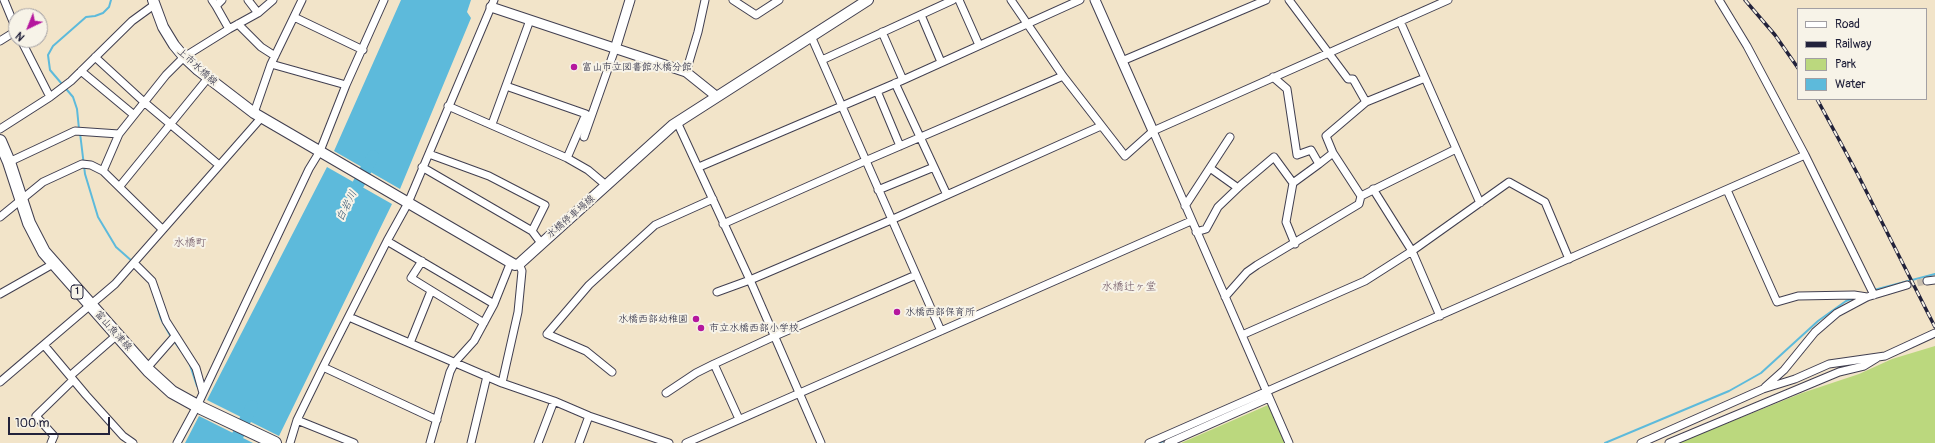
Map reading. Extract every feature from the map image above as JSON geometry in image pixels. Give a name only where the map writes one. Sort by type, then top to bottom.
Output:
[{"type":"main road","name":"水橋停車場線","points":[[515,264],[607,186],[677,122],[868,0]]},
{"type":"main road","name":"上市水橋線","points":[[153,3],[163,27],[174,45],[184,57],[208,78],[258,116]]},
{"type":"main road","points":[[258,116],[323,152],[515,264]]},
{"type":"main road","name":"富山魚津線","points":[[0,141],[9,162],[20,199],[34,235],[53,264],[90,306],[164,386],[199,407],[275,443]]},
{"type":"street","points":[[4,0],[8,10]]},
{"type":"street","points":[[222,0],[214,3],[229,29]]},
{"type":"street","points":[[248,0],[258,13]]},
{"type":"street","points":[[104,171],[119,134],[144,102],[184,57],[258,13],[273,0]]},
{"type":"street","points":[[0,382],[115,284],[219,165],[258,116],[271,64],[302,0]]},
{"type":"street","points":[[177,443],[199,407],[203,393],[309,169],[323,152],[346,85],[363,50],[384,0]]},
{"type":"street","points":[[584,137],[590,115],[615,49],[630,0]]},
{"type":"street","points":[[686,72],[698,32],[705,0]]},
{"type":"street","points":[[733,0],[756,15],[779,0]]},
{"type":"street","points":[[822,60],[953,0]]},
{"type":"street","points":[[959,0],[979,45]]},
{"type":"street","points":[[1012,0],[1063,76],[1125,156],[1153,131],[1448,0]]},
{"type":"street","points":[[700,167],[903,80],[1080,0]]},
{"type":"street","points":[[1095,0],[1289,443]]},
{"type":"street","points":[[1122,61],[1266,0]]},
{"type":"street","points":[[1289,0],[1348,79],[1353,79],[1366,102]]},
{"type":"street","points":[[1719,0],[1747,46],[1805,155],[1871,296]]},
{"type":"street","points":[[0,129],[50,97],[81,71],[132,21],[153,3]]},
{"type":"street","points":[[290,443],[297,420],[429,154],[492,3],[530,20],[686,72],[716,96]]},
{"type":"street","points":[[921,15],[941,62]]},
{"type":"street","points":[[294,17],[363,50]]},
{"type":"street","points":[[492,124],[530,20]]},
{"type":"street","points":[[1400,22],[1480,204]]},
{"type":"street","points":[[238,24],[261,47],[275,56]]},
{"type":"street","points":[[882,32],[903,80]]},
{"type":"street","points":[[811,36],[841,107],[941,330]]},
{"type":"street","points":[[25,48],[50,97]]},
{"type":"street","points":[[95,57],[144,102],[219,165]]},
{"type":"street","points":[[271,64],[346,85]]},
{"type":"street","points":[[81,71],[134,115]]},
{"type":"street","points":[[723,224],[1063,76]]},
{"type":"street","points":[[1273,77],[1287,88],[1297,155],[1311,150],[1319,164]]},
{"type":"street","points":[[120,186],[208,78]]},
{"type":"street","points":[[1225,297],[1247,272],[1257,265],[1295,244],[1359,204],[1361,196],[1334,153],[1326,136],[1366,102],[1425,78]]},
{"type":"street","points":[[895,83],[947,195]]},
{"type":"street","points":[[506,86],[590,115]]},
{"type":"street","points":[[877,91],[900,146]]},
{"type":"street","points":[[448,106],[567,158],[588,170],[607,186]]},
{"type":"street","points":[[567,158],[590,115]]},
{"type":"street","points":[[677,122],[700,167],[723,224],[750,280],[821,443]]},
{"type":"street","points":[[717,292],[750,280],[891,220],[1101,126]]},
{"type":"street","points":[[9,162],[75,131],[119,134]]},
{"type":"street","points":[[1185,206],[1230,137]]},
{"type":"street","points":[[1361,196],[1456,149]]},
{"type":"street","points":[[1292,183],[1334,153]]},
{"type":"street","points":[[429,154],[489,176],[545,205],[532,231]]},
{"type":"street","points":[[1149,443],[1805,155]]},
{"type":"street","points":[[1196,232],[1206,229],[1218,207],[1274,157],[1292,183],[1286,222],[1295,244]]},
{"type":"street","points":[[0,217],[20,199],[43,182],[82,164],[90,165],[104,171],[162,229]]},
{"type":"street","points":[[422,167],[532,231],[541,243]]},
{"type":"street","points":[[878,190],[934,167]]},
{"type":"street","points":[[1210,168],[1238,188]]},
{"type":"street","points":[[1242,335],[1365,281],[1412,251],[1509,182],[1545,202],[1569,259]]},
{"type":"street","points":[[1374,189],[1412,251],[1440,316]]},
{"type":"street","points":[[1727,190],[1777,302],[1798,296],[1871,296]]},
{"type":"street","points":[[612,372],[586,351],[547,334],[589,285],[655,225],[713,199]]},
{"type":"street","points":[[686,443],[1191,221]]},
{"type":"street","points":[[387,241],[494,304]]},
{"type":"street","points":[[422,261],[411,278],[484,323]]},
{"type":"street","points":[[134,263],[152,280],[166,321],[196,368],[203,393]]},
{"type":"street","points":[[0,294],[53,264]]},
{"type":"street","points":[[430,443],[450,372],[456,362],[474,341],[515,264],[522,271],[518,312],[502,383]]},
{"type":"street","points":[[666,393],[696,372],[916,275]]},
{"type":"street","points":[[1927,282],[1935,280]]},
{"type":"street","points":[[1763,389],[1784,370],[1815,332],[1837,313],[1871,296],[1907,285]]},
{"type":"street","points":[[410,344],[431,291]]},
{"type":"street","points":[[348,317],[502,383],[554,401],[589,416],[669,443]]},
{"type":"street","points":[[1640,443],[1763,389],[1795,379],[1829,364],[1886,356],[1935,333]]},
{"type":"street","points":[[51,443],[54,436],[36,416],[71,378],[117,335]]},
{"type":"street","points":[[147,368],[175,336]]},
{"type":"street","points":[[44,345],[71,378],[124,436],[133,443]]},
{"type":"street","points":[[1669,443],[1839,372],[1864,366],[1881,356]]},
{"type":"street","points":[[714,364],[739,419]]},
{"type":"street","points":[[323,367],[437,420]]},
{"type":"street","points":[[471,443],[487,376]]},
{"type":"street","points":[[1168,443],[1269,398]]},
{"type":"street","points":[[538,443],[554,401]]},
{"type":"street","points":[[579,443],[589,416]]},
{"type":"street","points":[[297,420],[354,443]]},
{"type":"green space","points":[[1935,346],[1935,443],[1678,443],[1802,393],[1859,374],[1892,359]]},
{"type":"green space","points":[[1268,405],[1285,443],[1181,443]]},
{"type":"water","points":[[401,0],[471,0],[467,12],[471,18],[400,189],[334,151]]},
{"type":"water","points":[[327,167],[392,204],[279,436],[207,400]]},
{"type":"water","points":[[199,416],[253,443],[185,443]]},
{"type":"waterway","points":[[79,129],[77,109],[73,97],[50,70],[48,55],[53,46],[86,17],[103,13],[109,7],[111,0]]},
{"type":"waterway","points":[[80,133],[85,174],[98,217],[116,247],[133,262]]},
{"type":"waterway","name":"白岩川","points":[[351,198],[373,156]]},
{"type":"waterway","points":[[1874,290],[1935,274]]},
{"type":"waterway","points":[[1605,443],[1729,391],[1761,373],[1818,321],[1846,301],[1854,298]]},
{"type":"waterway","points":[[155,299],[161,319],[171,337]]},
{"type":"waterway","points":[[174,341],[182,352]]},
{"type":"waterway","points":[[189,362],[197,386],[199,387]]},
{"type":"waterway","points":[[234,443],[252,406]]},
{"type":"waterway","points":[[1159,443],[1198,426]]},
{"type":"tunnel","points":[[1907,285],[1927,281]]},
{"type":"railway","points":[[1745,0],[1775,35],[1797,67]]},
{"type":"railway","points":[[1818,100],[1857,173],[1935,327]]},
{"type":"place","name":"富山市立図書館水橋分館","points":[[574,67]]},
{"type":"place","name":"水橋西部保育所","points":[[897,312]]},
{"type":"place","name":"水橋西部幼稚園","points":[[696,319]]},
{"type":"place","name":"市立水橋西部小学校","points":[[701,328]]},
{"type":"district","name":"水橋町","points":[[190,243]]},
{"type":"district","name":"水橋辻ヶ堂","points":[[1129,287]]}]
